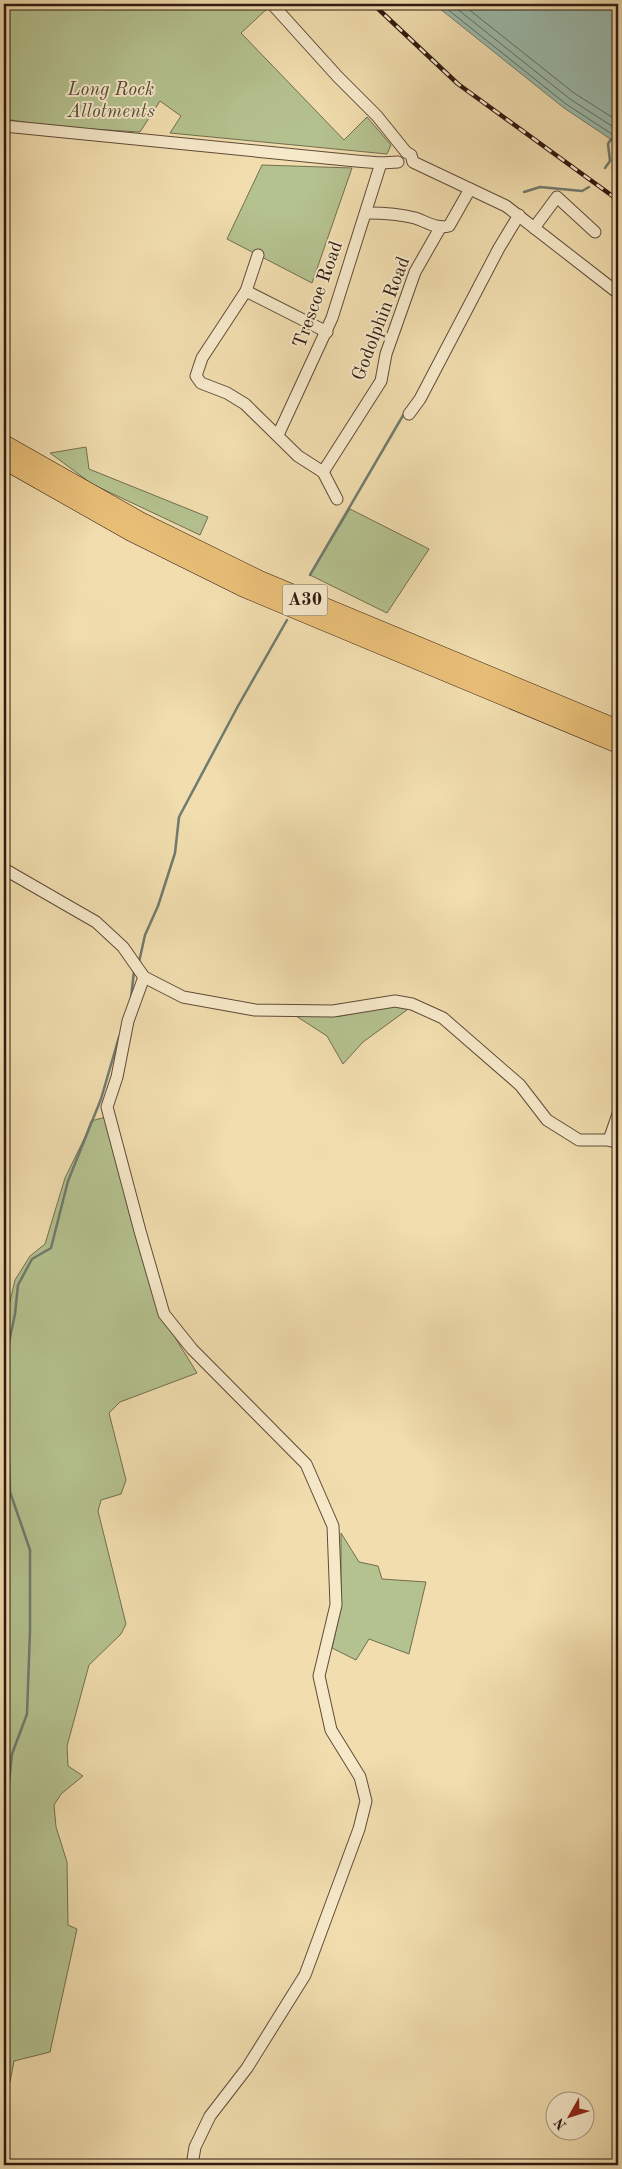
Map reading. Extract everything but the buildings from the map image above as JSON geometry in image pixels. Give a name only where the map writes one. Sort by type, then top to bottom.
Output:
[{"type":"highway","name":"A30","points":[[4,444],[140,521],[260,580],[618,730]]},
{"type":"highway","name":"A30","points":[[4,460],[123,528],[244,588],[316,620],[618,744]]},
{"type":"street","points":[[272,4],[338,77],[377,116],[410,157],[470,189],[490,197],[519,215],[618,293]]},
{"type":"street","points":[[4,126],[381,163],[398,162],[406,168],[411,166],[410,157]]},
{"type":"street","name":"Trescoe Road","points":[[278,434],[327,332],[367,213],[381,163]]},
{"type":"street","name":"Godolphin Road","points":[[323,472],[381,381],[386,354],[415,272],[440,228],[449,226],[470,189]]},
{"type":"street","points":[[534,228],[557,197],[596,232]]},
{"type":"street","points":[[367,213],[387,213],[414,218],[440,228]]},
{"type":"street","points":[[409,414],[420,399],[498,248],[519,215]]},
{"type":"street","points":[[258,255],[246,291],[202,358],[196,376],[201,383],[227,393],[245,404],[278,434],[298,456],[323,472],[338,500]]},
{"type":"street","points":[[246,291],[327,332]]},
{"type":"street","points":[[4,869],[96,922],[123,946],[144,977],[183,997],[255,1010],[333,1011],[394,1001],[412,1004],[443,1018],[520,1085],[547,1120],[579,1140],[613,1142],[618,1114]]},
{"type":"street","points":[[144,977],[128,1021],[117,1077],[107,1107],[140,1231],[164,1314],[212,1370],[306,1464],[333,1526],[336,1605],[319,1676],[331,1730],[360,1777],[366,1801],[359,1829],[305,1975],[247,2068],[210,2116],[195,2147],[192,2165]]},
{"type":"green space","name":"Long Rock Allotments","points":[[4,4],[266,4],[269,7],[241,33],[344,140],[367,117],[391,145],[387,154],[170,133],[181,116],[160,101],[140,132],[58,127],[4,119]]},
{"type":"green space","points":[[262,165],[352,168],[312,283],[227,239]]},
{"type":"green space","points":[[86,447],[89,469],[208,517],[200,535],[92,484],[50,453]]},
{"type":"green space","points":[[350,509],[429,549],[387,613],[310,575]]},
{"type":"green space","points":[[392,1006],[411,1007],[363,1042],[343,1064],[327,1036],[296,1016],[341,1016]]},
{"type":"green space","points":[[106,1117],[168,1326],[197,1373],[120,1402],[109,1413],[126,1480],[121,1494],[101,1500],[98,1511],[126,1624],[121,1634],[89,1665],[67,1746],[68,1766],[83,1776],[61,1794],[54,1805],[56,1827],[67,1862],[68,1925],[77,1929],[50,2052],[14,2061],[10,2082],[4,2086],[4,1327],[15,1280],[30,1256],[45,1244],[65,1178],[91,1121]]},
{"type":"green space","points":[[341,1533],[359,1562],[378,1566],[382,1579],[426,1582],[409,1654],[369,1639],[356,1660],[332,1648],[341,1608]]},
{"type":"water","points":[[434,4],[618,4],[618,144],[564,108]]},
{"type":"waterway","points":[[605,168],[610,161],[608,144],[611,139]]},
{"type":"waterway","points":[[524,192],[540,187],[582,191],[589,187]]},
{"type":"waterway","points":[[310,575],[405,412]]},
{"type":"waterway","points":[[139,962],[145,935],[158,906],[175,853],[179,817],[238,706],[287,620]]},
{"type":"waterway","points":[[131,998],[134,971]]},
{"type":"waterway","points":[[4,1366],[15,1314],[18,1285],[32,1259],[51,1248],[68,1181],[101,1099],[119,1037]]},
{"type":"waterway","points":[[4,1453],[9,1462],[10,1492],[30,1550],[27,1714],[12,1754],[4,1830]]},
{"type":"railway","points":[[373,4],[458,84],[618,200]]}]
